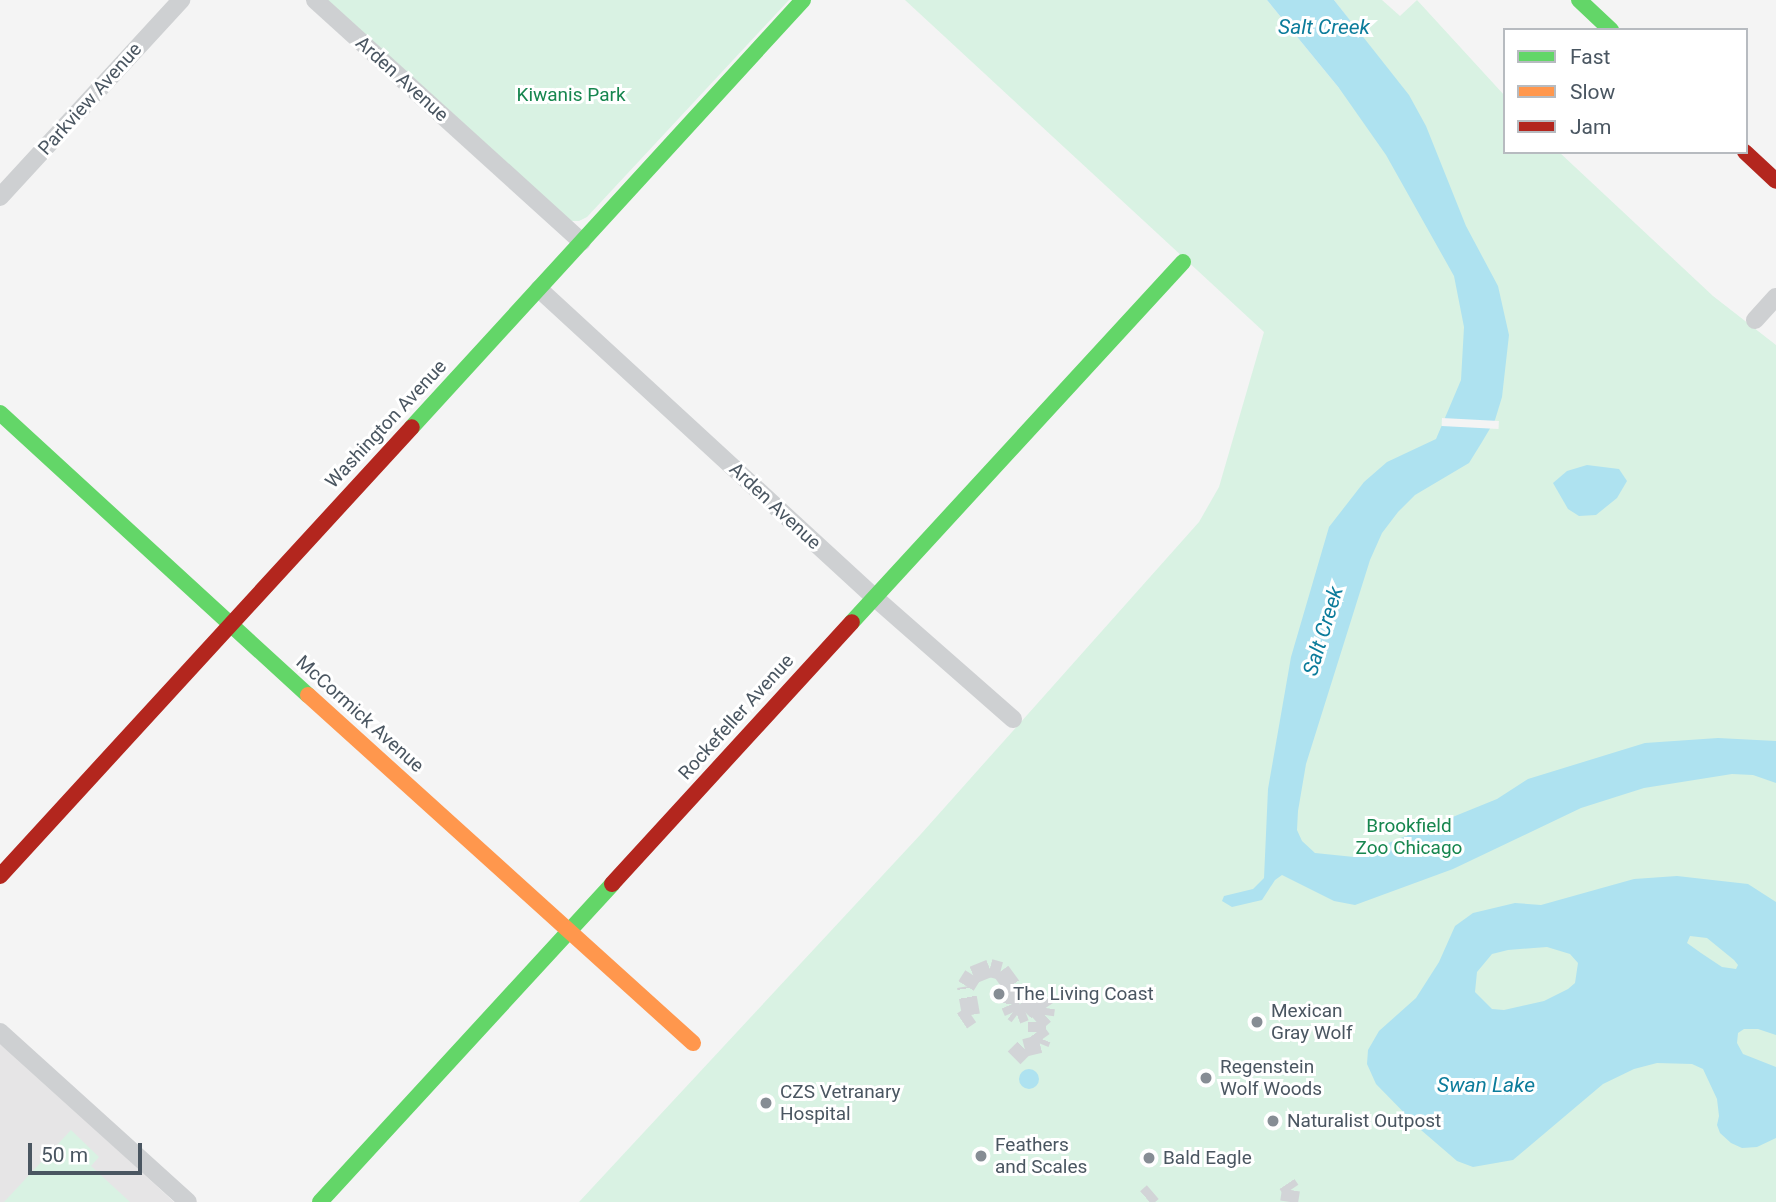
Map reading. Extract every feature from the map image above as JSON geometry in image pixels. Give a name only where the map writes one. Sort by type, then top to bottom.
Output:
[{"type":"street","name":"Parkview Avenue","points":[[0,198],[181,0]]},
{"type":"street","name":"Arden Avenue","points":[[315,0],[582,242]]},
{"type":"street","name":"Washington Avenue","points":[[3,867],[803,0]]},
{"type":"street","points":[[1578,0],[1609,28]]},
{"type":"street","points":[[1747,154],[1776,181]]},
{"type":"street","name":"Rockefeller Avenue","points":[[320,1202],[1183,262]]},
{"type":"street","name":"Arden Avenue","points":[[539,289],[874,597],[1013,719]]},
{"type":"street","points":[[1755,320],[1776,297]]},
{"type":"street","name":"McCormick Avenue","points":[[0,413],[568,933],[693,1043]]},
{"type":"street","points":[[0,1032],[188,1202]]},
{"type":"shaded area","points":[[0,1044],[22,1062],[174,1202],[0,1202]]},
{"type":"green space","name":"Kiwanis Park","points":[[325,0],[789,0],[587,217],[571,221]]},
{"type":"green space","name":"Brookfield Zoo Chicago","points":[[905,0],[1267,0],[1339,88],[1375,53],[1334,0],[1382,0],[1400,16],[1417,0],[1503,94],[1503,154],[1561,154],[1713,296],[1776,345],[1776,1202],[579,1202],[921,834],[1199,522],[1219,487],[1264,332]]},
{"type":"green space","points":[[71,1130],[99,1157],[91,1166],[130,1202],[4,1202]]},
{"type":"water","name":"Salt Creek","points":[[1267,0],[1334,0],[1409,95],[1426,126],[1466,226],[1498,286],[1509,335],[1502,397],[1495,420],[1482,442],[1469,463],[1415,495],[1398,512],[1382,533],[1370,560],[1306,764],[1297,830],[1302,841],[1315,853],[1354,857],[1497,799],[1528,779],[1645,743],[1718,738],[1776,741],[1776,783],[1753,775],[1732,774],[1644,788],[1581,808],[1453,869],[1355,905],[1334,901],[1282,875],[1275,880],[1262,900],[1232,907],[1222,901],[1224,896],[1253,889],[1264,878],[1268,789],[1291,657],[1329,527],[1364,482],[1387,462],[1436,439],[1461,380],[1464,327],[1454,276],[1386,155],[1339,88]]},
{"type":"water","points":[[1587,465],[1619,469],[1627,481],[1617,498],[1596,515],[1579,516],[1568,509],[1553,483],[1567,471]]},
{"type":"water","name":"Swan Lake","points":[[1677,876],[1748,884],[1776,902],[1776,1035],[1758,1029],[1744,1029],[1738,1033],[1737,1043],[1743,1054],[1776,1067],[1776,1138],[1757,1147],[1742,1148],[1731,1143],[1720,1133],[1717,1125],[1717,1099],[1703,1069],[1692,1064],[1657,1063],[1634,1069],[1603,1084],[1513,1160],[1473,1167],[1457,1161],[1421,1130],[1376,1084],[1367,1064],[1368,1050],[1379,1031],[1416,998],[1439,962],[1455,926],[1473,913],[1515,903],[1541,905],[1634,879]],"holes":[[[1690,936],[1707,938],[1734,960],[1738,965],[1736,969],[1722,967],[1687,943]],[[1547,947],[1570,954],[1578,963],[1575,983],[1568,989],[1544,1001],[1504,1010],[1492,1009],[1475,992],[1477,972],[1492,954]]]},
{"type":"water","points":[[1029,1069],[1036,1072],[1039,1079],[1036,1086],[1029,1089],[1022,1086],[1019,1079],[1022,1072]]},
{"type":"pier","points":[[1442,418],[1499,421],[1499,429],[1442,426]]},
{"type":"tunnel","points":[[962,1021],[971,1015],[966,986],[973,975],[990,968],[1001,971],[1012,986],[1010,1005],[1013,1012],[1017,1015],[1025,1012],[1035,1002],[1042,1002],[1046,1008],[1045,1015],[1037,1022],[1037,1032],[1042,1039],[1040,1044],[1024,1048],[1014,1058]]},
{"type":"tunnel","points":[[1287,1184],[1291,1190],[1289,1202]]},
{"type":"tunnel","points":[[1146,1198],[1153,1192]]},
{"type":"traffic: fast","points":[[412,427],[803,0]]},
{"type":"traffic: fast","points":[[1579,0],[1609,28]]},
{"type":"traffic: fast","points":[[852,622],[1183,262]]},
{"type":"traffic: fast","points":[[0,413],[308,695]]},
{"type":"traffic: fast","points":[[320,1202],[612,884]]},
{"type":"traffic: slow","points":[[308,695],[693,1043]]},
{"type":"traffic: jam","points":[[1747,154],[1776,181]]},
{"type":"traffic: jam","points":[[0,876],[412,427]]},
{"type":"traffic: jam","points":[[612,884],[852,622]]},
{"type":"place","name":"The Living Coast","points":[[999,994]]},
{"type":"place","name":"Mexican Gray Wolf","points":[[1257,1022]]},
{"type":"place","name":"Regenstein Wolf Woods","points":[[1206,1078]]},
{"type":"place","name":"CZS Vetranary Hospital","points":[[766,1103]]},
{"type":"place","name":"Naturalist Outpost","points":[[1273,1121]]},
{"type":"place","name":"Feathers and Scales","points":[[981,1156]]},
{"type":"place","name":"Bald Eagle","points":[[1149,1158]]}]
